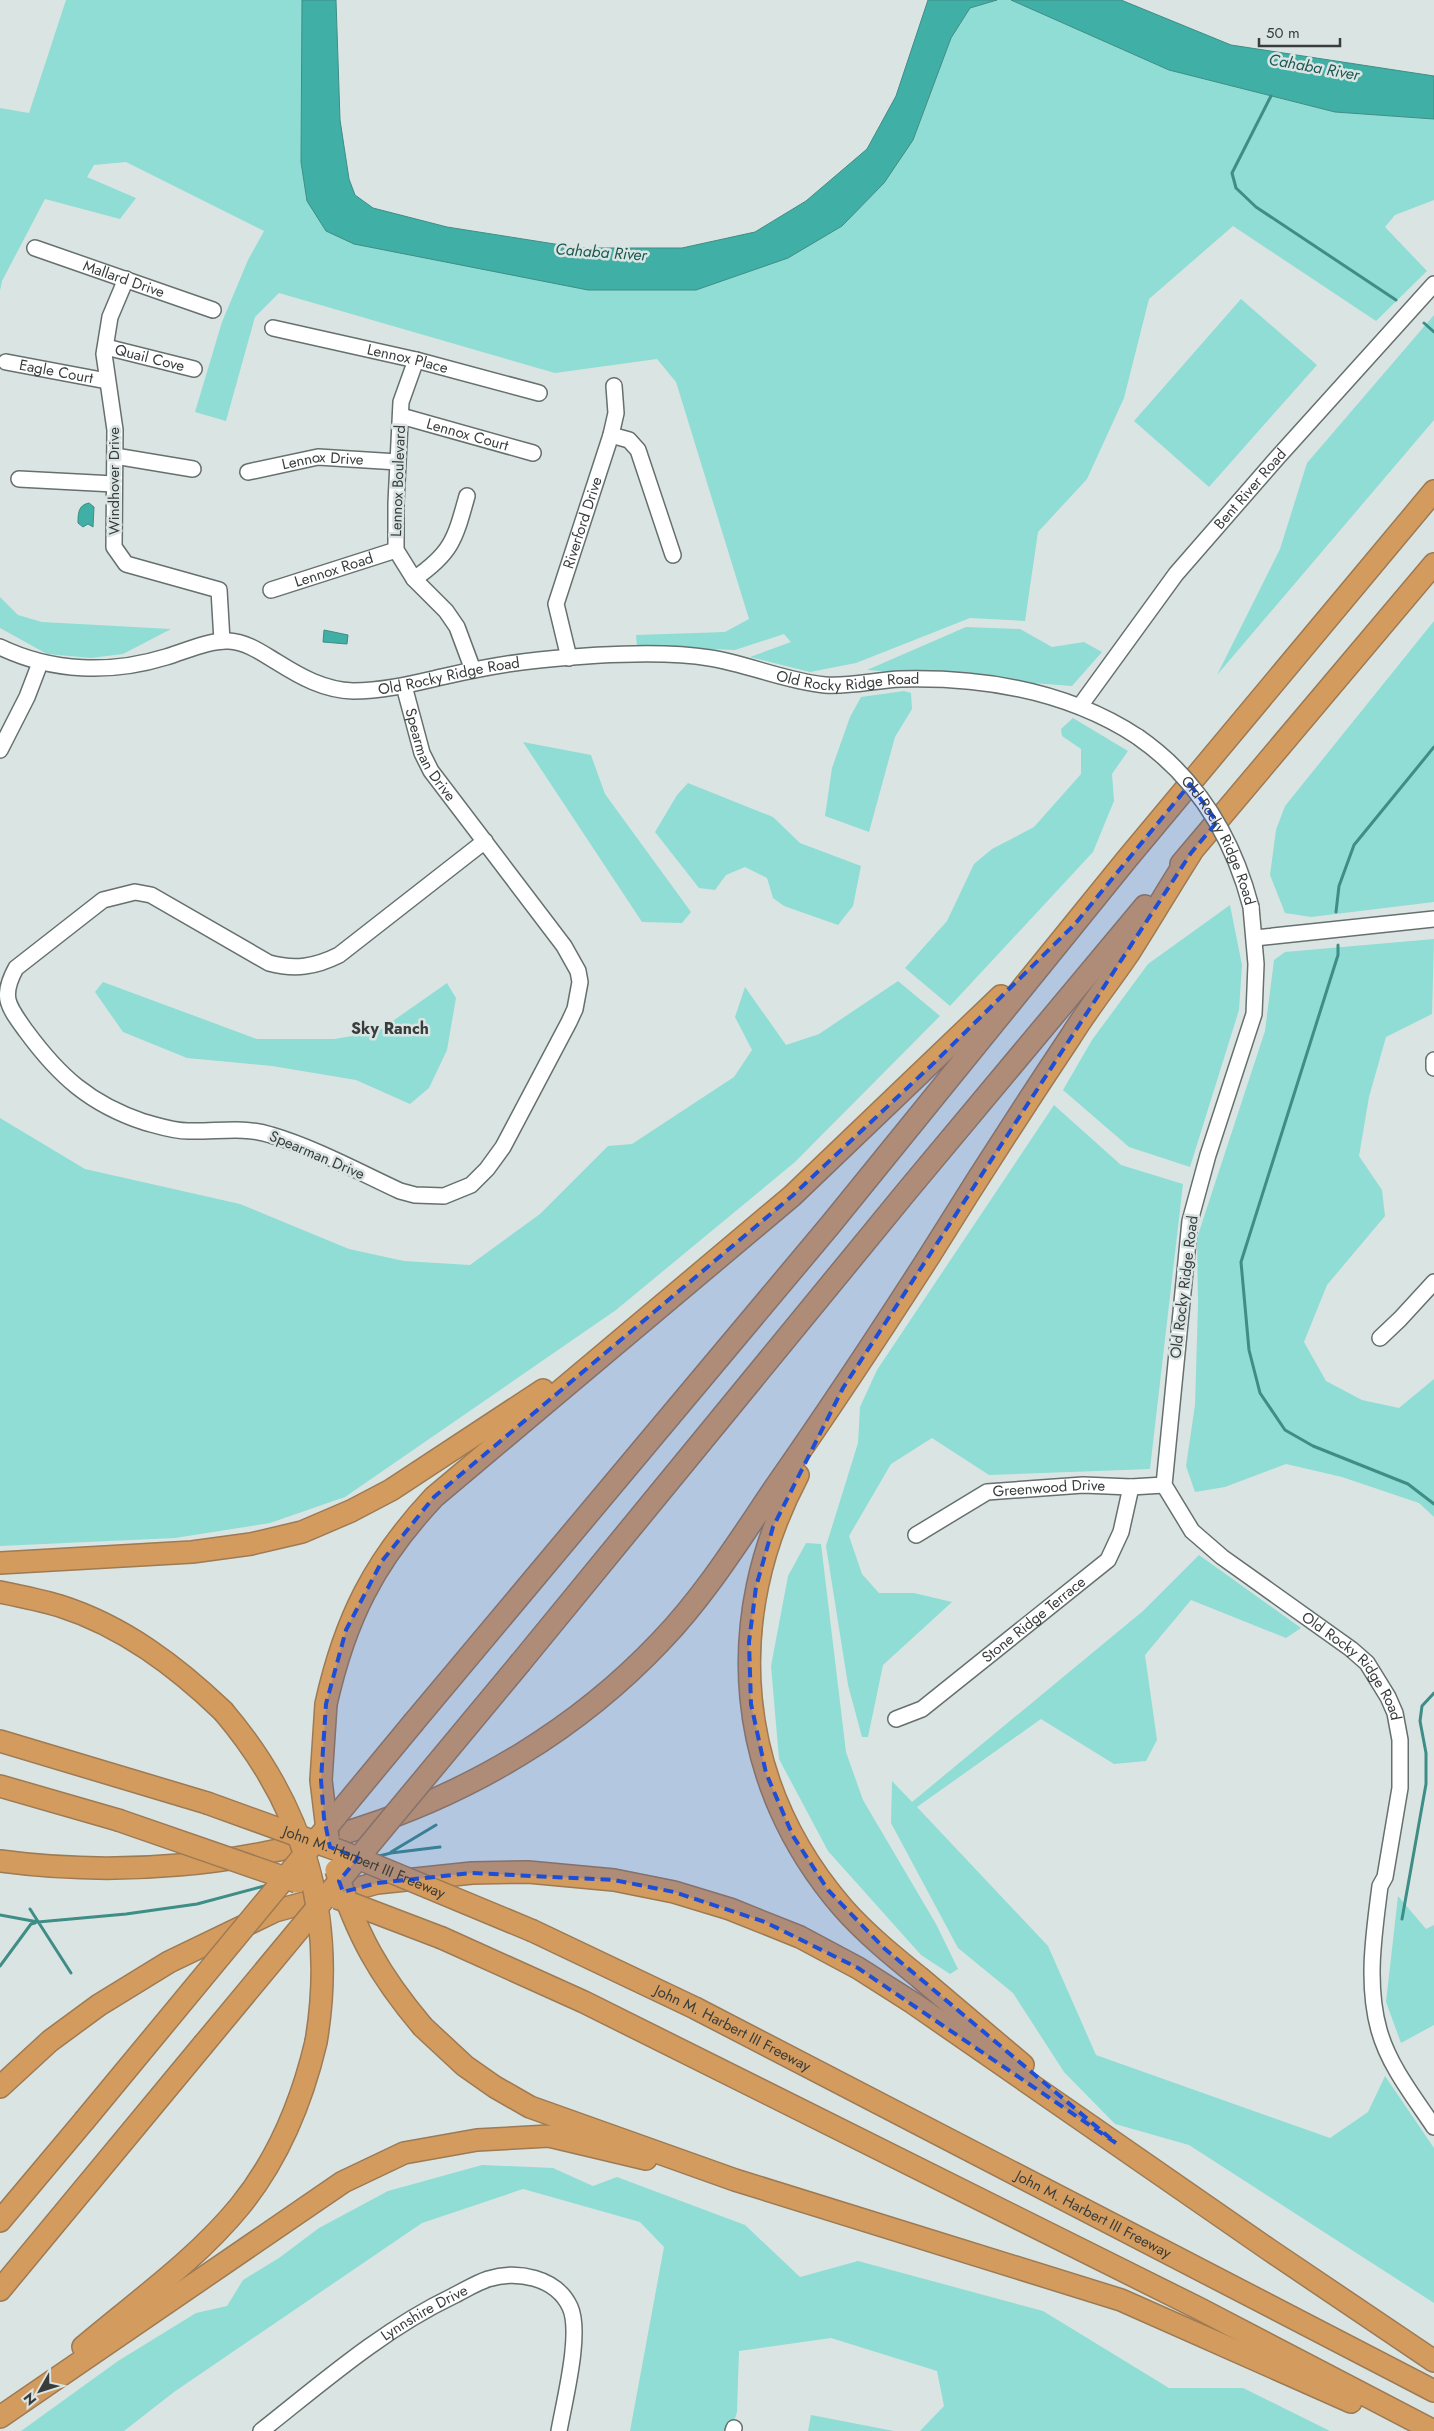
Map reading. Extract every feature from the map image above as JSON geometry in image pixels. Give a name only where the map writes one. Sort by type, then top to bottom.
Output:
[{"type":"highway","points":[[0,2222],[414,1722],[818,1239],[1075,924],[1434,491]]},
{"type":"highway","points":[[0,2290],[521,1662],[1048,1019],[1191,853],[1434,564]]},
{"type":"highway","points":[[0,1861],[53,1868],[137,1869],[198,1864],[269,1852],[356,1829],[436,1798],[504,1765],[585,1710],[608,1692],[663,1639],[719,1571],[843,1388],[1068,1040],[1129,952],[1191,853]]},
{"type":"highway","points":[[1075,924],[936,1061],[792,1196],[434,1497],[409,1523],[382,1560],[358,1604],[336,1660],[326,1704],[321,1780],[324,1818],[333,1861],[347,1904],[364,1945],[385,1978],[423,2027],[465,2066],[494,2087],[530,2107],[735,2180],[1121,2300],[1418,2431]]},
{"type":"highway","points":[[0,1564],[192,1552],[251,1544],[302,1532],[351,1511],[392,1490],[529,1398],[595,1360]]},
{"type":"highway","points":[[843,1388],[787,1495],[773,1527],[756,1586],[750,1632],[748,1671],[756,1736],[766,1773],[779,1808],[793,1836],[811,1867],[845,1910],[885,1949],[1116,2143]]},
{"type":"highway","points":[[0,1592],[60,1606],[103,1624],[144,1646],[179,1671],[223,1711],[256,1753],[272,1778],[301,1841],[310,1873],[318,1914],[322,1963],[320,2014],[316,2042],[301,2095],[275,2153],[240,2206],[183,2263],[0,2417]]},
{"type":"highway","name":"John M. Harbert III Freeway","points":[[0,1741],[207,1803],[343,1852],[533,1931],[695,2008],[1434,2391]]},
{"type":"highway","points":[[0,1786],[118,1820],[265,1870],[442,1938],[584,2002],[1191,2304],[1434,2431]]},
{"type":"highway","points":[[0,2087],[50,2041],[99,2006],[169,1962],[274,1911],[377,1883],[472,1872],[528,1872],[614,1880],[674,1892],[730,1909],[800,1937],[858,1968],[913,2003],[1268,2249],[1434,2361]]},
{"type":"highway","points":[[0,2417],[343,2182],[404,2153],[477,2140],[549,2136],[735,2180]]},
{"type":"street","name":"Mallard Drive","points":[[35,248],[213,310]]},
{"type":"street","name":"Windhover Drive","points":[[126,279],[110,317],[106,347],[107,381],[115,430],[114,547],[126,564],[219,590],[222,641]]},
{"type":"street","name":"Bent River Road","points":[[1080,706],[1176,574],[1277,458],[1434,284]]},
{"type":"street","name":"Lennox Place","points":[[273,328],[416,360],[539,393]]},
{"type":"street","name":"Quail Cove","points":[[106,347],[194,369]]},
{"type":"street","name":"Lennox Boulevard","points":[[416,360],[401,402],[396,550],[414,579],[446,611],[458,627],[473,670]]},
{"type":"street","name":"Eagle Court","points":[[6,362],[107,381]]},
{"type":"street","name":"Riverford Drive","points":[[569,658],[556,604],[611,434],[616,413],[614,386]]},
{"type":"street","name":"Lennox Court","points":[[400,416],[533,453]]},
{"type":"street","points":[[611,434],[628,440],[638,450],[673,555]]},
{"type":"street","points":[[115,456],[194,469]]},
{"type":"street","name":"Lennox Drive","points":[[248,472],[318,457],[398,462]]},
{"type":"street","points":[[19,479],[114,484]]},
{"type":"street","points":[[414,579],[434,565],[448,549],[461,520],[467,496]]},
{"type":"street","name":"Lennox Road","points":[[271,590],[396,550]]},
{"type":"street","name":"Old Rocky Ridge Road","points":[[0,647],[40,663],[93,668],[151,662],[222,641],[239,642],[307,680],[334,689],[368,691],[404,686],[473,670],[541,660],[657,654],[691,656],[724,661],[823,685],[900,679],[956,682],[1034,692],[1080,706],[1138,737],[1175,768],[1214,817],[1239,866],[1251,907],[1256,964],[1254,1014],[1208,1155],[1190,1221],[1164,1485],[1192,1530],[1210,1546],[1336,1636],[1367,1663],[1388,1697],[1395,1713],[1400,1740],[1400,1788],[1385,1877],[1380,1886],[1372,1953],[1373,2002],[1379,2032],[1397,2072],[1434,2127]]},
{"type":"street","points":[[0,750],[27,697],[40,663]]},
{"type":"street","name":"Spearman Drive","points":[[404,686],[422,753],[444,788],[485,842],[573,959],[580,982],[578,997],[569,1022],[503,1147],[479,1178],[457,1192],[431,1196],[415,1195],[400,1191],[284,1139],[262,1132],[231,1129],[176,1130],[116,1111],[81,1091],[67,1080],[40,1050],[7,1005],[5,995],[7,981],[16,968],[102,900],[136,892],[151,895],[269,963],[283,966],[309,967],[339,955],[485,842]]},
{"type":"street","points":[[1255,938],[1434,919]]},
{"type":"street","points":[[1434,1060],[1434,1068]]},
{"type":"street","points":[[1380,1338],[1400,1320],[1434,1282]]},
{"type":"street","name":"Greenwood Drive","points":[[916,1535],[987,1492],[1083,1485],[1131,1487],[1164,1485]]},
{"type":"street","name":"Stone Ridge Terrace","points":[[896,1719],[922,1709],[1108,1560],[1122,1532],[1131,1487]]},
{"type":"street","name":"Lynnshire Drive","points":[[265,2430],[372,2343],[425,2309],[488,2279],[524,2275],[553,2286],[570,2308],[575,2342],[559,2431]]},
{"type":"highlighted area","points":[[1190,784],[1217,822],[1191,853],[843,1388],[773,1527],[756,1587],[749,1642],[751,1704],[766,1773],[793,1836],[828,1890],[885,1949],[1116,2143],[858,1968],[765,1922],[674,1892],[614,1880],[472,1873],[377,1883],[343,1892],[339,1881],[358,1858],[330,1847],[324,1818],[321,1780],[326,1704],[346,1630],[382,1561],[434,1497],[792,1196],[936,1061],[1075,924]]},
{"type":"shaded area","points":[[66,0],[302,0],[301,162],[307,201],[696,290],[913,140],[951,38],[970,8],[997,0],[1011,0],[1169,70],[1335,112],[1434,119],[1434,200],[1395,215],[1385,227],[1427,271],[1376,321],[1233,226],[1149,299],[1124,398],[1087,479],[1038,532],[1025,621],[970,618],[856,663],[810,672],[750,657],[791,642],[784,634],[735,650],[637,646],[636,635],[725,632],[749,619],[676,382],[657,359],[555,373],[279,293],[255,317],[226,421],[195,412],[222,322],[248,260],[264,231],[126,162],[94,165],[87,177],[136,198],[120,219],[45,199],[2,281],[0,291],[0,108],[29,113]]},
{"type":"shaded area","points":[[1241,299],[1317,365],[1209,487],[1134,421]]},
{"type":"shaded area","points":[[1434,315],[1434,420],[1217,675],[1280,549],[1307,463]]},
{"type":"shaded area","points":[[0,597],[18,615],[42,622],[171,629],[123,654],[91,658],[47,654],[0,628]]},
{"type":"shaded area","points":[[1434,621],[1434,902],[1311,917],[1285,913],[1270,875],[1276,830],[1285,806]]},
{"type":"shaded area","points":[[966,627],[1020,629],[1052,647],[1084,642],[1102,652],[1072,686],[867,670]]},
{"type":"shaded area","points":[[904,691],[911,693],[912,709],[895,737],[869,832],[825,816],[832,768],[850,717],[861,697]]},
{"type":"shaded area","points":[[1073,718],[1128,751],[1112,774],[1114,801],[1093,852],[950,1006],[905,968],[947,921],[974,864],[992,849],[1034,827],[1081,774],[1081,749],[1062,736],[1061,729]]},
{"type":"shaded area","points":[[523,742],[591,755],[605,794],[691,912],[682,923],[642,922]]},
{"type":"shaded area","points":[[688,783],[773,817],[800,843],[861,866],[853,906],[838,925],[784,906],[773,898],[767,878],[745,867],[726,875],[715,890],[699,888],[655,832],[677,795]]},
{"type":"shaded area","points":[[1230,905],[1242,965],[1239,1010],[1190,1167],[1129,1147],[1063,1090],[1092,1040],[1148,964]]},
{"type":"shaded area","points":[[1434,939],[1432,1014],[1386,1037],[1369,1097],[1359,1156],[1382,1190],[1385,1216],[1327,1285],[1304,1342],[1326,1381],[1362,1400],[1399,1408],[1434,1379],[1434,1517],[1419,1503],[1342,1477],[1286,1464],[1225,1487],[1195,1492],[1186,1466],[1195,1405],[1198,1304],[1197,1238],[1265,1031],[1274,960],[1285,952]]},
{"type":"shaded area","points":[[898,981],[940,1016],[795,1162],[616,1310],[345,1497],[270,1523],[175,1538],[0,1546],[0,1118],[85,1169],[240,1204],[349,1249],[404,1261],[470,1265],[540,1214],[608,1146],[632,1144],[734,1077],[752,1050],[735,1017],[745,987],[786,1045],[819,1034]]},
{"type":"shaded area","points":[[103,982],[257,1039],[334,1039],[377,1032],[447,983],[456,998],[447,1050],[429,1088],[410,1104],[356,1080],[272,1066],[187,1058],[123,1032],[95,992]]},
{"type":"shaded area","points":[[1054,1105],[1121,1165],[1183,1184],[1150,1469],[989,1475],[932,1438],[891,1464],[849,1536],[862,1574],[879,1593],[914,1593],[952,1602],[883,1665],[868,1737],[862,1737],[848,1685],[826,1546],[858,1443],[860,1407],[877,1370]]},
{"type":"shaded area","points":[[806,1543],[821,1544],[846,1752],[863,1800],[936,1924],[958,1969],[950,1974],[921,1955],[828,1851],[779,1759],[771,1666],[788,1576]]},
{"type":"shaded area","points":[[1199,1555],[1301,1628],[1286,1638],[1191,1600],[1145,1655],[1157,1740],[1146,1761],[1114,1764],[1041,1719],[917,1807],[1048,1946],[1096,2055],[1330,2138],[1368,2112],[1385,2076],[1434,2148],[1434,2303],[1189,2145],[1115,2124],[1064,2072],[1013,1993],[958,1948],[891,1823],[892,1781],[912,1802],[1143,1611]]},
{"type":"shaded area","points":[[1398,1896],[1426,1929],[1434,1925],[1434,2025],[1401,2043],[1386,2002]]},
{"type":"shaded area","points":[[482,2165],[553,2168],[593,2186],[617,2177],[745,2225],[800,2277],[858,2261],[1043,2311],[1169,2388],[1243,2388],[1330,2431],[920,2431],[944,2406],[937,2371],[831,2338],[739,2351],[737,2412],[731,2431],[630,2431],[664,2247],[640,2222],[523,2189],[422,2223],[174,2392],[124,2431],[21,2431],[118,2361],[196,2313],[227,2306],[243,2280],[279,2258],[319,2228],[388,2191]]},
{"type":"shaded area","points":[[811,2415],[894,2431],[808,2431]]},
{"type":"water","name":"Cahaba River","points":[[302,0],[336,0],[340,120],[349,179],[355,195],[373,208],[447,227],[580,248],[682,248],[755,232],[806,201],[867,149],[896,96],[928,0],[997,0],[970,8],[951,38],[913,140],[884,183],[842,226],[788,258],[696,290],[588,290],[354,244],[326,231],[307,201],[301,162]]},
{"type":"water","name":"Cahaba River","points":[[1011,0],[1121,0],[1231,45],[1434,76],[1434,119],[1335,112],[1169,70]]},
{"type":"water","points":[[89,503],[94,507],[93,527],[88,524],[83,527],[78,523],[79,513],[85,504]]},
{"type":"water","points":[[324,630],[348,635],[347,644],[323,642]]},
{"type":"waterway","points":[[1271,96],[1232,173],[1236,188],[1256,207],[1396,300]]},
{"type":"waterway","points":[[1424,323],[1434,332]]},
{"type":"waterway","points":[[1336,912],[1339,886],[1354,845],[1434,747]]},
{"type":"waterway","points":[[1338,945],[1338,955],[1241,1262],[1249,1350],[1260,1393],[1285,1430],[1313,1446],[1408,1484],[1434,1504]]},
{"type":"waterway","points":[[1402,1919],[1426,1784],[1426,1753],[1420,1721],[1422,1706],[1434,1693]]},
{"type":"waterway","points":[[391,1852],[436,1825]]},
{"type":"waterway","points":[[375,1857],[391,1853],[440,1847]]},
{"type":"waterway","points":[[0,1915],[38,1922],[126,1914],[197,1904],[268,1885]]},
{"type":"waterway","points":[[30,1909],[71,1973]]},
{"type":"waterway","points":[[0,1966],[31,1924],[35,1923]]},
{"type":"district","name":"Sky Ranch","points":[[390,1028]]}]
